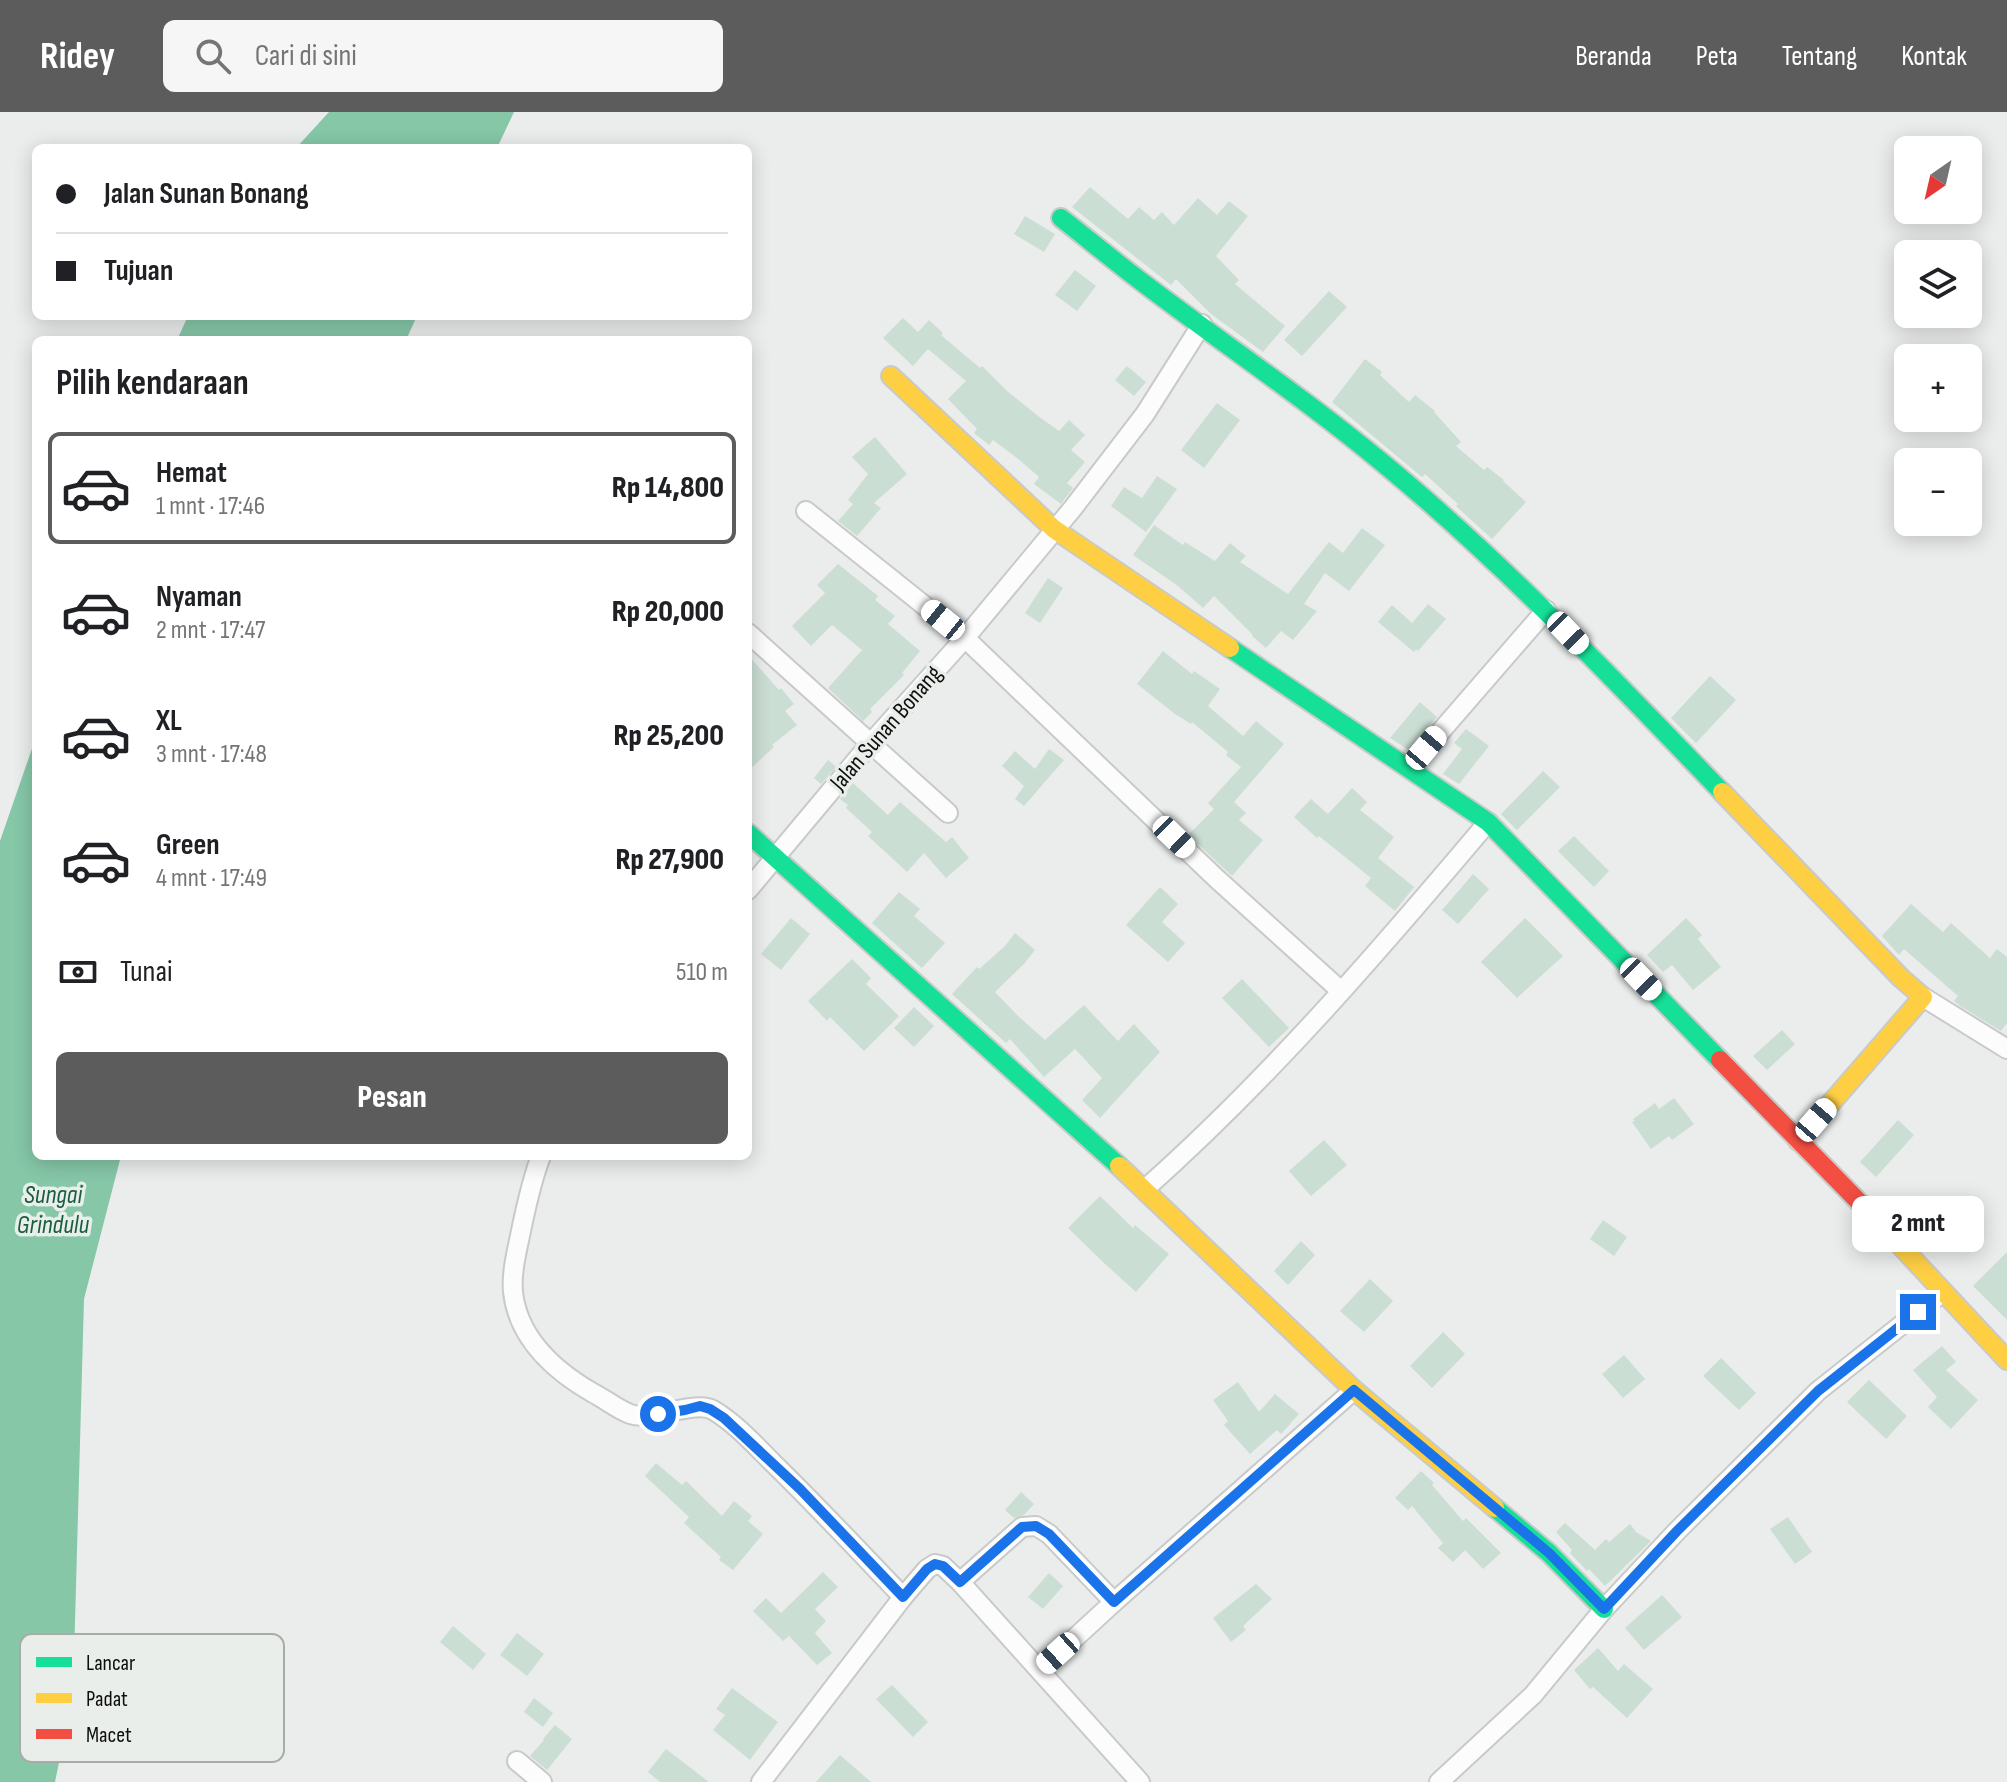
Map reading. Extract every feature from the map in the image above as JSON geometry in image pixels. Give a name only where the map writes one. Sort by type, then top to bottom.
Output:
[{"type":"street","points":[[1061,218],[1384,464],[1546,610],[1901,978],[1923,997],[2007,1049]]},
{"type":"street","name":"Jalan Sunan Bonang","points":[[752,885],[1073,508],[1145,414],[1202,324]]},
{"type":"street","points":[[891,376],[1054,529],[1488,822],[1929,1274],[2007,1360]]},
{"type":"street","points":[[806,511],[965,638],[1217,879],[1341,991]]},
{"type":"street","points":[[1409,768],[1546,610]]},
{"type":"street","points":[[752,637],[948,813]]},
{"type":"street","points":[[1145,1189],[1259,1080],[1419,904],[1488,822]]},
{"type":"street","points":[[752,837],[1089,1137],[1354,1390],[1549,1553],[1604,1609]]},
{"type":"street","points":[[1798,1141],[1923,997]]},
{"type":"street","points":[[540,1160],[517,1250],[513,1290],[518,1315],[546,1358],[572,1381],[632,1415],[700,1406],[724,1418],[800,1489],[903,1597]]},
{"type":"street","points":[[1439,1782],[1533,1695],[1604,1609],[1677,1531],[1818,1391],[1943,1292]]},
{"type":"street","points":[[1040,1670],[1354,1390]]},
{"type":"street","points":[[960,1582],[1022,1527],[1036,1526],[1049,1534],[1114,1602]]},
{"type":"street","points":[[761,1782],[903,1597],[935,1564],[943,1566],[960,1582],[1140,1782]]},
{"type":"street","points":[[517,1761],[542,1782]]},
{"type":"water","points":[[329,112],[514,112],[499,144],[300,144]]},
{"type":"water","points":[[186,320],[415,320],[408,336],[179,336]]},
{"type":"water","name":"Sungai Grindulu","points":[[32,749],[32,1160],[120,1160],[84,1299],[75,1634],[20,1634],[20,1762],[59,1762],[55,1782],[0,1782],[0,841]]},
{"type":"building","points":[[1090,187],[1128,219],[1139,207],[1154,220],[1162,212],[1174,225],[1198,198],[1217,215],[1229,201],[1248,216],[1216,256],[1239,280],[1235,284],[1285,326],[1263,352],[1211,314],[1176,279],[1171,285],[1072,207]]},
{"type":"building","points":[[1025,216],[1055,234],[1044,252],[1014,234]]},
{"type":"building","points":[[1075,270],[1096,286],[1077,311],[1055,295]]},
{"type":"building","points":[[1329,291],[1347,307],[1302,356],[1284,340]]},
{"type":"building","points":[[903,318],[918,332],[929,320],[943,333],[941,335],[980,368],[982,366],[1038,416],[1059,431],[1069,420],[1085,435],[1071,450],[1085,462],[1067,483],[1073,488],[1061,504],[1034,484],[1039,477],[1017,458],[993,440],[989,445],[974,433],[977,429],[948,399],[966,381],[928,349],[913,366],[883,338]]},
{"type":"building","points":[[1365,359],[1382,372],[1380,375],[1409,402],[1415,395],[1435,411],[1461,442],[1456,446],[1484,470],[1487,467],[1504,480],[1526,502],[1492,539],[1425,474],[1422,477],[1332,402]]},
{"type":"building","points":[[1127,366],[1146,382],[1134,396],[1115,380]]},
{"type":"building","points":[[1217,403],[1240,420],[1204,468],[1181,450]]},
{"type":"building","points":[[875,437],[907,474],[874,503],[881,508],[857,536],[838,521],[853,504],[848,500],[868,474],[852,457]]},
{"type":"building","points":[[1157,476],[1177,489],[1146,532],[1111,506],[1124,487],[1142,498]]},
{"type":"building","points":[[1154,525],[1183,545],[1185,542],[1215,561],[1230,543],[1246,556],[1240,562],[1288,594],[1329,542],[1343,553],[1362,528],[1385,545],[1349,591],[1325,573],[1304,604],[1317,611],[1293,640],[1281,631],[1266,648],[1214,596],[1203,608],[1178,586],[1133,555]]},
{"type":"building","points":[[838,564],[878,596],[875,600],[895,616],[888,624],[920,651],[902,673],[904,675],[870,709],[872,712],[863,721],[828,688],[862,650],[832,625],[811,646],[792,626],[825,593],[817,585]]},
{"type":"building","points":[[1048,578],[1063,588],[1040,623],[1025,613]]},
{"type":"building","points":[[1428,604],[1446,619],[1418,651],[1416,649],[1414,652],[1378,622],[1392,605],[1412,623]]},
{"type":"building","points":[[1163,651],[1192,674],[1194,671],[1220,689],[1208,706],[1243,736],[1256,721],[1284,744],[1234,802],[1246,813],[1239,820],[1263,840],[1232,876],[1188,835],[1214,809],[1208,803],[1241,767],[1192,722],[1175,714],[1137,684]]},
{"type":"building","points":[[752,660],[794,704],[785,711],[797,725],[772,745],[774,747],[752,767]]},
{"type":"building","points":[[1710,676],[1736,700],[1696,743],[1671,718]]},
{"type":"building","points":[[1420,702],[1437,717],[1409,750],[1390,738]]},
{"type":"building","points":[[1466,729],[1489,746],[1459,784],[1443,774],[1462,749],[1454,743]]},
{"type":"building","points":[[1049,749],[1064,760],[1024,806],[1015,799],[1024,786],[1002,766],[1015,751],[1035,769]]},
{"type":"building","points":[[828,760],[836,767],[821,784],[814,778]]},
{"type":"building","points":[[1543,771],[1560,787],[1517,830],[1501,814]]},
{"type":"building","points":[[853,783],[888,815],[900,802],[946,842],[952,837],[969,858],[946,878],[924,853],[907,872],[868,836],[872,832],[840,799]]},
{"type":"building","points":[[1352,788],[1367,802],[1360,810],[1394,837],[1378,858],[1414,887],[1395,911],[1365,886],[1371,878],[1294,817],[1311,799],[1328,814]]},
{"type":"building","points":[[1574,836],[1609,871],[1594,887],[1558,851]]},
{"type":"building","points":[[1473,874],[1489,889],[1458,924],[1442,910]]},
{"type":"building","points":[[1160,887],[1178,904],[1162,922],[1185,943],[1168,962],[1126,925]]},
{"type":"building","points":[[899,892],[920,909],[914,916],[945,943],[922,968],[872,923]]},
{"type":"building","points":[[1911,904],[1943,932],[1951,923],[1990,958],[1997,949],[2007,957],[2007,1023],[2001,1031],[1960,1006],[1954,1001],[1958,996],[1904,949],[1899,955],[1882,936]]},
{"type":"building","points":[[791,918],[810,934],[781,970],[761,954]]},
{"type":"building","points":[[1525,918],[1563,956],[1517,998],[1481,962]]},
{"type":"building","points":[[1686,918],[1702,935],[1698,939],[1721,967],[1693,990],[1672,965],[1663,972],[1647,955]]},
{"type":"building","points":[[1015,933],[1035,950],[995,992],[1045,1040],[1084,1005],[1118,1041],[1134,1024],[1160,1052],[1100,1118],[1082,1100],[1102,1078],[1075,1049],[1044,1077],[1010,1039],[1006,1043],[952,994]]},
{"type":"building","points":[[852,959],[871,978],[866,984],[899,1016],[864,1051],[830,1017],[827,1021],[808,1001]]},
{"type":"building","points":[[1242,979],[1289,1028],[1269,1047],[1222,998]]},
{"type":"building","points":[[914,1007],[934,1026],[914,1047],[894,1028]]},
{"type":"building","points":[[1782,1030],[1795,1044],[1767,1070],[1753,1056]]},
{"type":"building","points":[[1674,1098],[1694,1124],[1672,1140],[1669,1136],[1651,1149],[1632,1122],[1635,1121],[1633,1119],[1655,1103],[1659,1109]]},
{"type":"building","points":[[1898,1120],[1914,1135],[1876,1177],[1860,1162]]},
{"type":"building","points":[[1324,1140],[1347,1165],[1311,1196],[1289,1171]]},
{"type":"building","points":[[1100,1196],[1133,1228],[1135,1225],[1169,1254],[1136,1292],[1068,1228]]},
{"type":"building","points":[[1603,1220],[1627,1237],[1614,1256],[1590,1239]]},
{"type":"building","points":[[1301,1241],[1315,1255],[1288,1285],[1274,1271]]},
{"type":"building","points":[[2007,1252],[2007,1320],[1973,1286]]},
{"type":"building","points":[[1370,1279],[1393,1301],[1364,1332],[1340,1311]]},
{"type":"building","points":[[1443,1332],[1465,1354],[1432,1388],[1410,1366]]},
{"type":"building","points":[[1942,1346],[1956,1362],[1946,1370],[1978,1400],[1951,1429],[1928,1407],[1937,1397],[1913,1370]]},
{"type":"building","points":[[1624,1355],[1645,1379],[1623,1398],[1602,1374]]},
{"type":"building","points":[[1721,1358],[1756,1393],[1739,1410],[1703,1376]]},
{"type":"building","points":[[1869,1380],[1907,1416],[1886,1439],[1847,1402]]},
{"type":"building","points":[[1238,1382],[1259,1412],[1275,1394],[1299,1414],[1281,1434],[1277,1430],[1250,1454],[1224,1425],[1228,1421],[1213,1400]]},
{"type":"building","points":[[656,1463],[682,1485],[686,1481],[722,1516],[734,1501],[752,1516],[748,1521],[763,1534],[733,1570],[719,1560],[721,1557],[684,1523],[689,1517],[645,1476]]},
{"type":"building","points":[[1421,1471],[1463,1521],[1466,1518],[1501,1553],[1483,1569],[1465,1550],[1453,1562],[1438,1548],[1443,1543],[1412,1506],[1408,1510],[1395,1498]]},
{"type":"building","points":[[1021,1492],[1034,1504],[1024,1515],[1014,1518],[1005,1510]]},
{"type":"building","points":[[1788,1517],[1812,1552],[1795,1564],[1770,1529]]},
{"type":"building","points":[[1565,1523],[1595,1550],[1630,1524],[1636,1532],[1651,1541],[1605,1586],[1570,1553],[1572,1550],[1556,1532]]},
{"type":"building","points":[[823,1572],[838,1587],[815,1609],[826,1621],[815,1633],[832,1653],[817,1665],[789,1636],[783,1641],[753,1611],[766,1598],[781,1613]]},
{"type":"building","points":[[1049,1573],[1063,1586],[1043,1609],[1028,1597]]},
{"type":"building","points":[[1256,1584],[1272,1599],[1243,1626],[1246,1630],[1231,1642],[1213,1618]]},
{"type":"building","points":[[1662,1595],[1682,1617],[1644,1650],[1625,1628]]},
{"type":"building","points":[[453,1626],[486,1654],[473,1670],[440,1642]]},
{"type":"building","points":[[517,1633],[544,1654],[527,1676],[500,1655]]},
{"type":"building","points":[[1598,1648],[1618,1671],[1624,1664],[1653,1689],[1627,1718],[1593,1687],[1590,1689],[1574,1670]]},
{"type":"building","points":[[892,1685],[928,1722],[913,1737],[876,1699]]},
{"type":"building","points":[[732,1688],[778,1722],[750,1760],[713,1730],[725,1715],[716,1709]]},
{"type":"building","points":[[534,1698],[553,1713],[543,1727],[524,1712]]},
{"type":"building","points":[[555,1725],[572,1739],[547,1770],[530,1756]]},
{"type":"building","points":[[666,1749],[709,1782],[660,1782],[648,1772]]},
{"type":"building","points":[[840,1755],[871,1782],[816,1782]]},
{"type":"traffic: fast","points":[[1061,218],[1325,417],[1429,502],[1558,623],[1722,792]]},
{"type":"traffic: fast","points":[[1230,648],[1488,822],[1720,1060]]},
{"type":"traffic: fast","points":[[752,837],[1119,1166]]},
{"type":"traffic: fast","points":[[1495,1508],[1549,1553],[1604,1609]]},
{"type":"traffic: slow","points":[[891,376],[1054,529],[1230,648]]},
{"type":"traffic: slow","points":[[1722,792],[1901,978],[1923,997],[1798,1141]]},
{"type":"traffic: slow","points":[[1119,1166],[1354,1390],[1495,1508]]},
{"type":"traffic: slow","points":[[1861,1204],[2007,1360]]},
{"type":"traffic: jam","points":[[1720,1060],[1861,1204]]},
{"type":"route","points":[[658,1414],[700,1406],[724,1418],[800,1489],[903,1597],[935,1564],[943,1566],[960,1582],[1022,1527],[1036,1526],[1049,1534],[1114,1602],[1354,1390],[1549,1553],[1604,1609],[1677,1531],[1818,1391],[1918,1312]]}]
